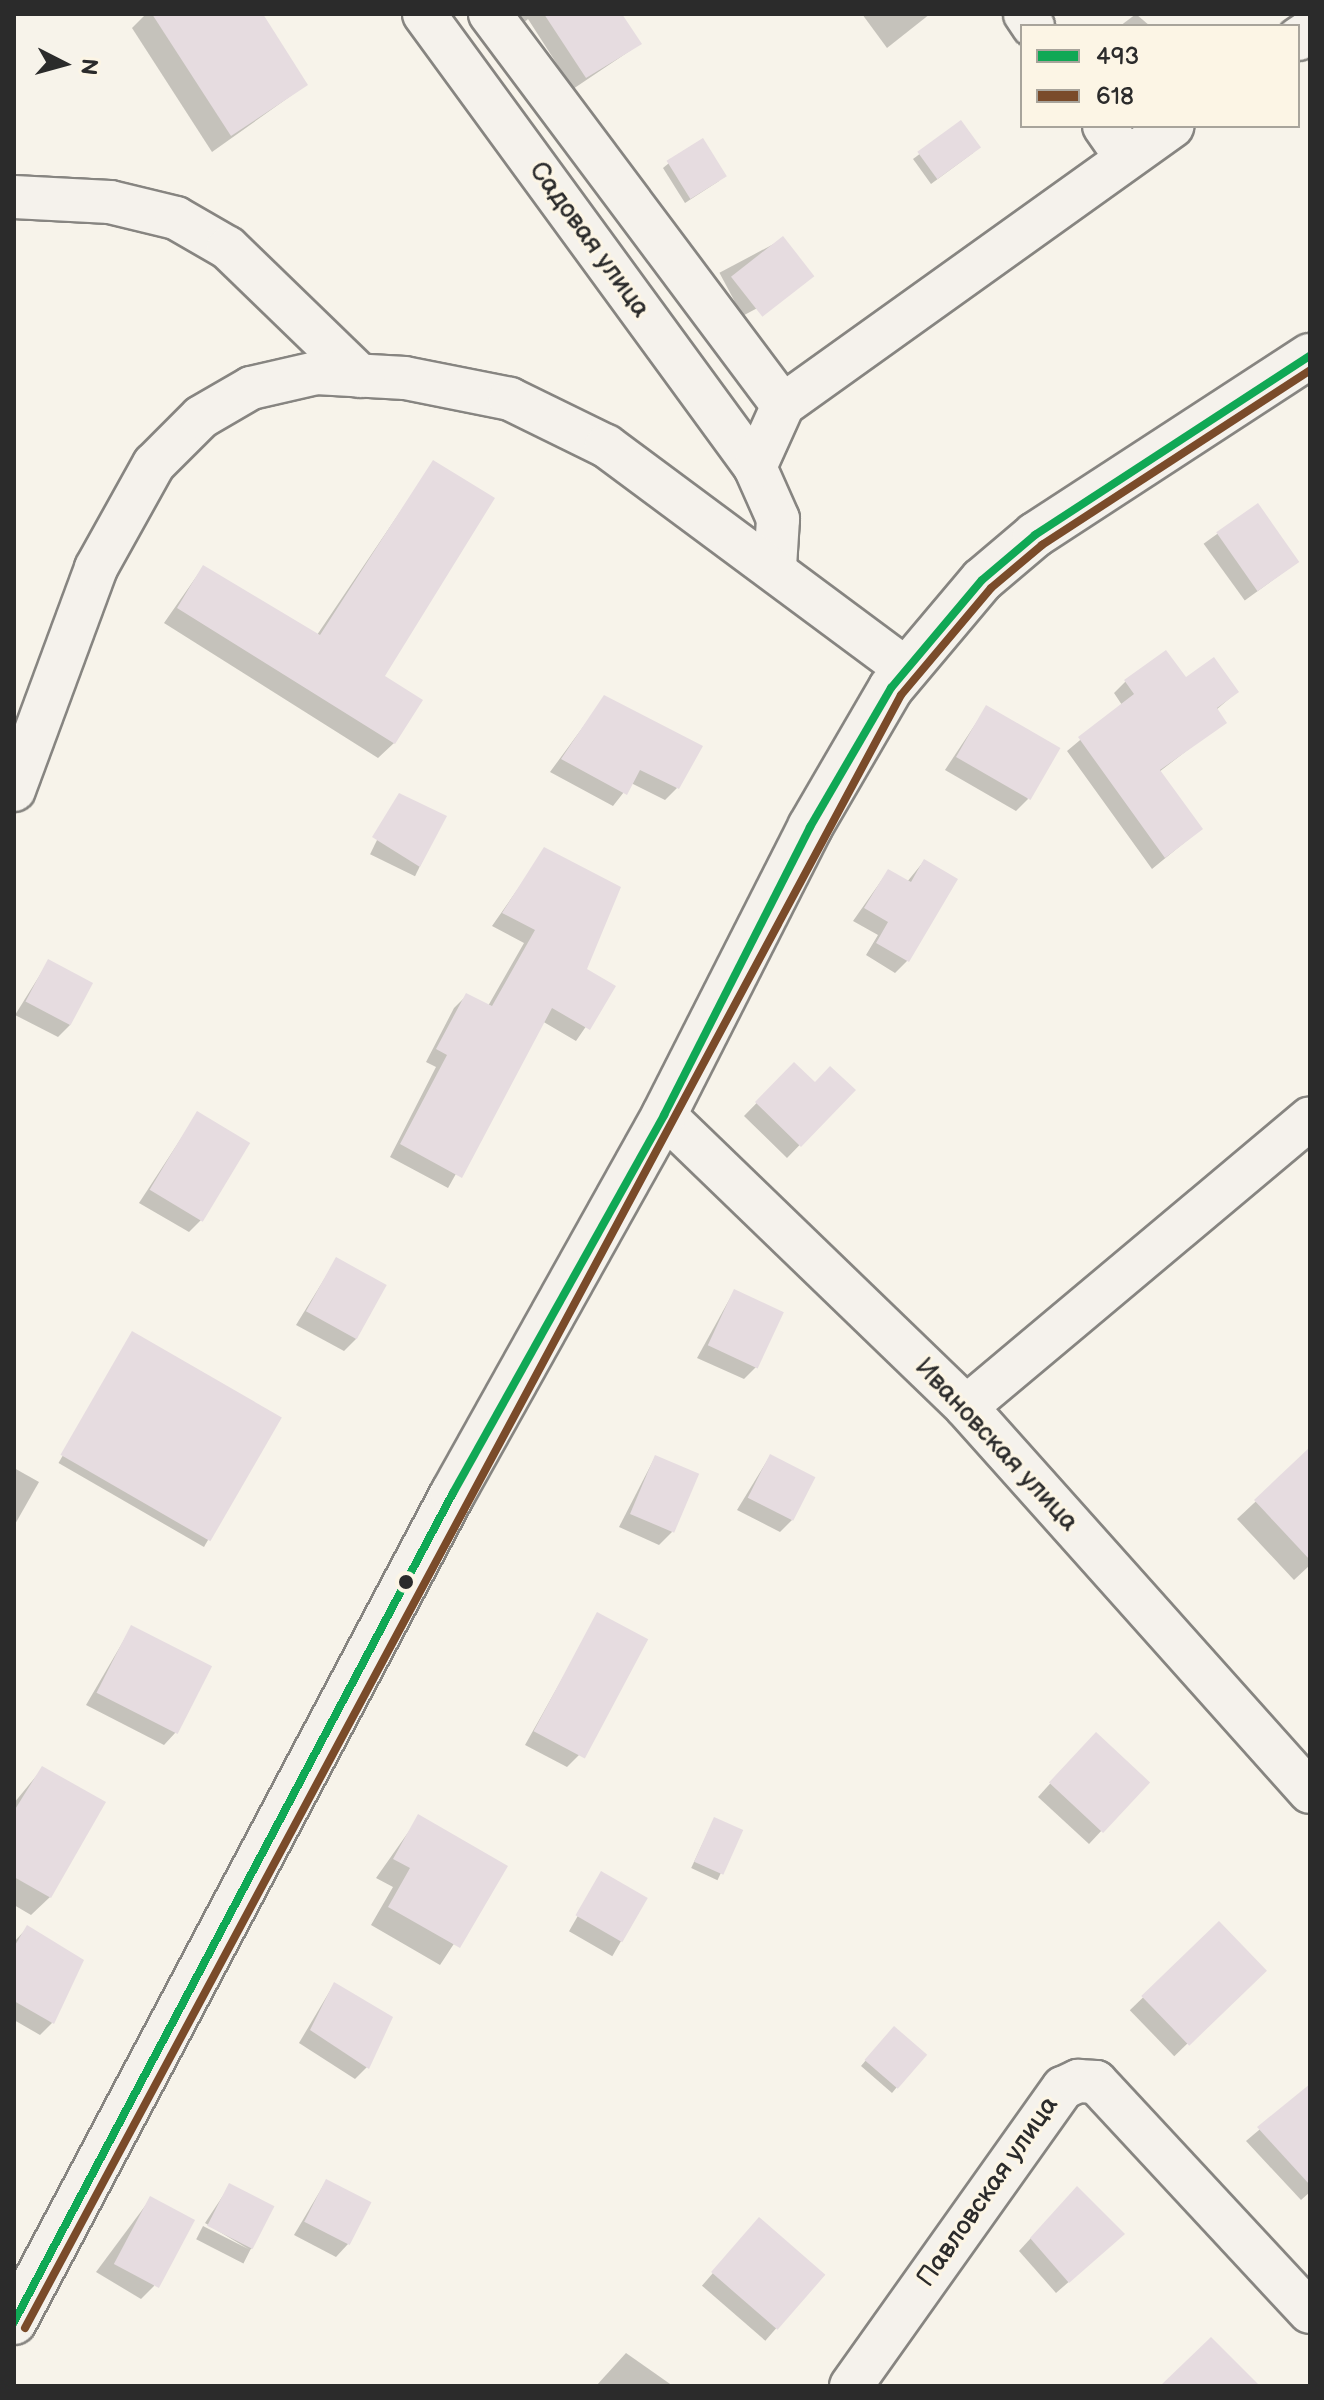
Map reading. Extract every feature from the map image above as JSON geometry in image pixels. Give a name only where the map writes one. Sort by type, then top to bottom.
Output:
[{"type":"main road","points":[[14,2322],[453,1493],[664,1115],[810,827],[906,669],[982,580],[1035,535],[1310,356]]},
{"type":"street","name":"Садовая улица","points":[[424,14],[755,467],[778,519],[775,567]]},
{"type":"street","points":[[490,14],[783,405]]},
{"type":"street","points":[[755,467],[783,405],[1115,142],[1165,128]]},
{"type":"street","points":[[14,197],[110,202],[176,218],[228,248],[360,376]]},
{"type":"street","points":[[14,790],[96,568],[154,464],[201,417],[251,388],[316,373],[360,376],[510,399],[606,446],[775,567],[906,669]]},
{"type":"street","name":"Ивановская улица","points":[[664,1115],[966,1407],[1310,1792]]},
{"type":"street","points":[[966,1407],[1310,1118]]},
{"type":"street","name":"Павловская улица","points":[[851,2386],[1063,2088],[1078,2081],[1096,2082],[1310,2312]]},
{"type":"building","points":[[152,14],[263,14],[308,85],[231,136]]},
{"type":"building","points":[[544,14],[622,14],[642,44],[586,78]]},
{"type":"building","points":[[961,120],[981,148],[937,179],[917,152]]},
{"type":"building","points":[[703,138],[727,176],[690,199],[667,161]]},
{"type":"building","points":[[783,236],[814,276],[762,317],[731,277]]},
{"type":"building","points":[[433,460],[495,498],[385,676],[423,700],[395,744],[177,608],[203,565],[320,635]]},
{"type":"building","points":[[1258,503],[1299,562],[1258,591],[1216,532]]},
{"type":"building","points":[[1166,650],[1186,677],[1214,657],[1239,692],[1217,708],[1227,723],[1160,770],[1203,829],[1165,858],[1078,737],[1134,694],[1124,680]]},
{"type":"building","points":[[604,695],[703,746],[679,789],[640,770],[627,795],[561,759]]},
{"type":"building","points":[[986,705],[1060,748],[1030,800],[956,757]]},
{"type":"building","points":[[399,793],[447,816],[420,867],[372,837]]},
{"type":"building","points":[[544,847],[621,887],[587,969],[616,986],[590,1030],[552,1008],[462,1178],[400,1144],[447,1055],[436,1049],[466,993],[492,1006],[535,930],[502,913]]},
{"type":"building","points":[[924,859],[958,879],[909,962],[876,943],[888,922],[864,908],[888,869],[911,882]]},
{"type":"building","points":[[48,959],[93,983],[70,1025],[25,1001]]},
{"type":"building","points":[[794,1062],[815,1082],[830,1066],[856,1090],[801,1147],[755,1102]]},
{"type":"building","points":[[197,1111],[250,1143],[203,1222],[150,1190]]},
{"type":"building","points":[[336,1257],[387,1285],[357,1339],[306,1311]]},
{"type":"building","points":[[734,1289],[784,1312],[758,1368],[708,1345]]},
{"type":"building","points":[[132,1331],[282,1418],[210,1541],[60,1455]]},
{"type":"building","points":[[1310,1447],[1310,1560],[1254,1500]]},
{"type":"building","points":[[770,1454],[815,1477],[793,1521],[748,1498]]},
{"type":"building","points":[[655,1455],[699,1474],[674,1533],[630,1514]]},
{"type":"building","points":[[597,1612],[648,1639],[585,1758],[534,1731]]},
{"type":"building","points":[[131,1625],[212,1666],[178,1734],[96,1693]]},
{"type":"building","points":[[1096,1732],[1150,1782],[1103,1833],[1049,1782]]},
{"type":"building","points":[[42,1766],[106,1802],[51,1898],[14,1877],[14,1811]]},
{"type":"building","points":[[418,1814],[508,1866],[460,1948],[388,1907],[410,1868],[393,1859]]},
{"type":"building","points":[[714,1817],[743,1830],[723,1875],[694,1862]]},
{"type":"building","points":[[601,1871],[648,1898],[622,1942],[576,1915]]},
{"type":"building","points":[[1219,1921],[1267,1971],[1189,2046],[1141,1996]]},
{"type":"building","points":[[27,1925],[84,1960],[54,2024],[14,2001],[14,1947]]},
{"type":"building","points":[[334,1982],[393,2017],[369,2069],[310,2030]]},
{"type":"building","points":[[894,2026],[927,2055],[898,2089],[864,2060]]},
{"type":"building","points":[[1310,2084],[1310,2185],[1257,2127]]},
{"type":"building","points":[[326,2179],[371,2202],[350,2245],[304,2222]]},
{"type":"building","points":[[229,2183],[274,2206],[253,2249],[207,2226]]},
{"type":"building","points":[[1077,2186],[1125,2234],[1069,2283],[1030,2238]]},
{"type":"building","points":[[150,2196],[195,2220],[159,2288],[114,2264]]},
{"type":"building","points":[[759,2217],[825,2275],[778,2330],[711,2272]]},
{"type":"building","points":[[1211,2337],[1260,2386],[1160,2386]]},
{"type":"transit line","name":"493","points":[[14,2322],[453,1493],[664,1115],[810,827],[891,688],[982,580],[1035,535],[1310,356]]},
{"type":"transit line","name":"618","points":[[25,2328],[901,695],[991,588],[1042,545],[1310,370]]}]
